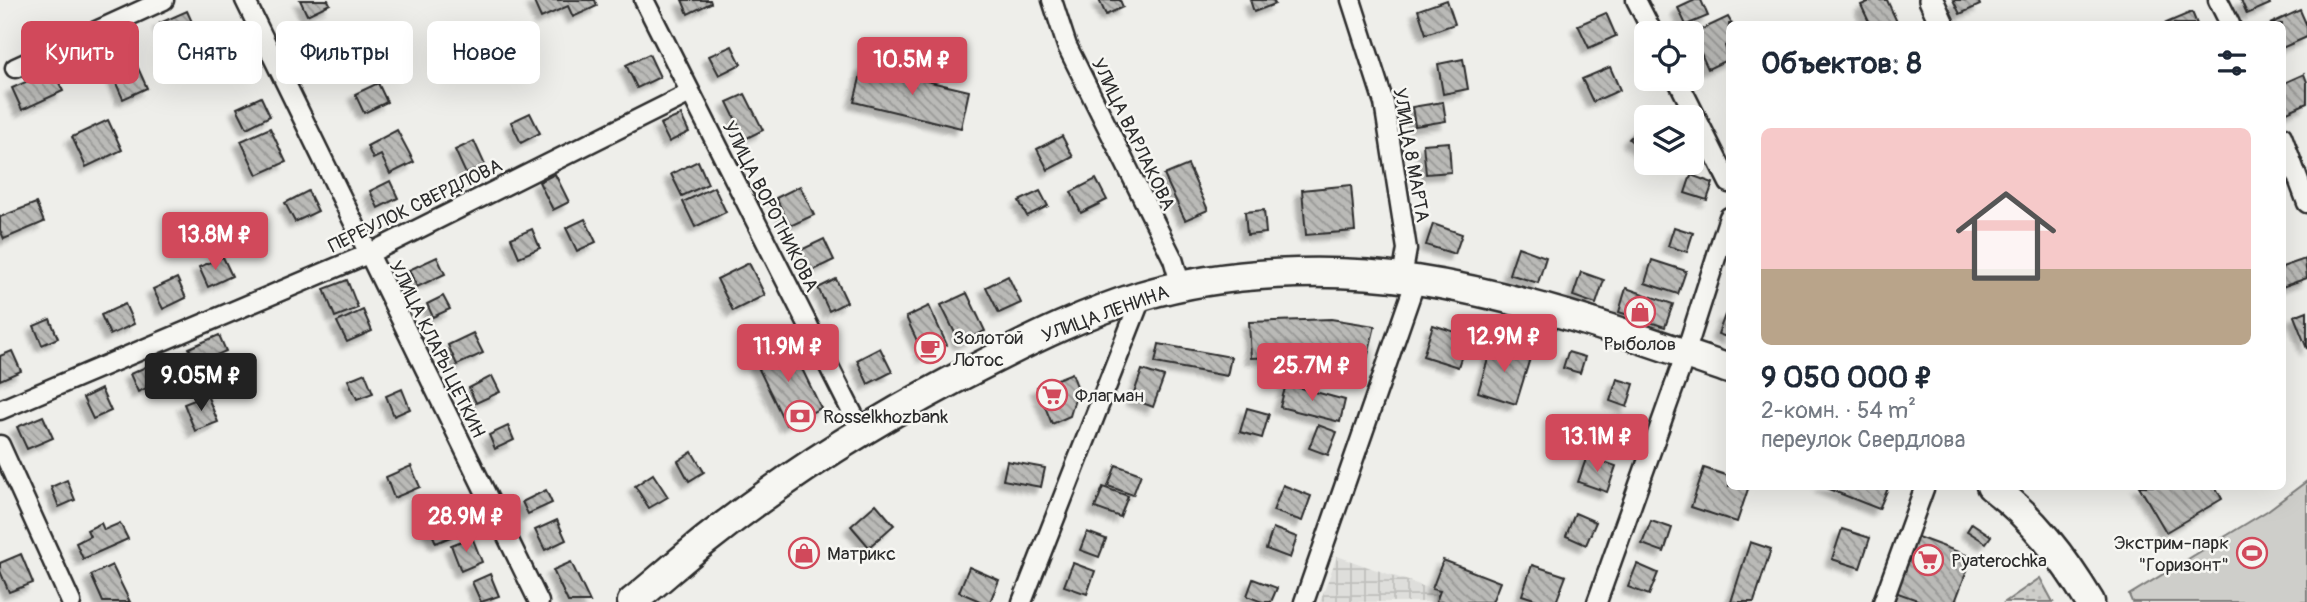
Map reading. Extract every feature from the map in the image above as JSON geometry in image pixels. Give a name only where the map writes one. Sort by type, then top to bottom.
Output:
[{"type":"main road","name":"УЛИЦА ЛЕНИНА","points":[[632,602],[705,541],[861,430],[1064,323],[1142,296],[1181,286],[1265,275],[1324,273],[1409,279],[1472,290],[1528,304],[1726,368]]},
{"type":"main road","points":[[1996,490],[2032,522],[2068,566],[2090,602]]},
{"type":"street","points":[[15,68],[164,0]]},
{"type":"street","name":"УЛИЦА КЛАРЫ ЦЕТКИН","points":[[245,0],[539,602]]},
{"type":"street","name":"УЛИЦА ВОРОТНИКОВА","points":[[644,0],[861,430]]},
{"type":"street","name":"УЛИЦА ВАРЛАКОВА","points":[[1052,0],[1067,46],[1173,259],[1181,286]]},
{"type":"street","name":"УЛИЦА 8 МАРТА","points":[[1304,602],[1409,279],[1407,249],[1384,103],[1351,0]]},
{"type":"street","points":[[1636,0],[1647,21]]},
{"type":"street","points":[[1931,0],[1941,21]]},
{"type":"street","points":[[2218,0],[2228,21]]},
{"type":"street","points":[[1683,91],[1726,177]]},
{"type":"street","name":"ПЕРЕУЛОК СВЕРДЛОВА","points":[[0,410],[368,254],[690,93]]},
{"type":"street","points":[[2286,147],[2307,203]]},
{"type":"street","points":[[1597,602],[1685,354],[1726,226]]},
{"type":"street","points":[[1022,602],[1142,296]]},
{"type":"street","points":[[0,445],[71,602]]},
{"type":"street","points":[[1883,602],[1924,490]]},
{"type":"shaded area","name":"Экстрим-парк \"Горизонт\"","points":[[2307,481],[2307,602],[2132,602],[2129,595],[2267,511]]},
{"type":"shaded area","points":[[1337,556],[1468,602],[1320,602]]},
{"type":"shaded area","points":[[2040,578],[2053,602],[2005,602]]},
{"type":"building","points":[[300,0],[328,0],[330,4],[307,15]]},
{"type":"building","points":[[533,0],[595,0],[597,6],[573,17],[568,6],[541,18]]},
{"type":"building","points":[[682,0],[710,0],[711,3],[688,14]]},
{"type":"building","points":[[1099,0],[1120,0],[1123,7],[1106,15]]},
{"type":"building","points":[[1250,0],[1273,0],[1275,4],[1254,12]]},
{"type":"building","points":[[1447,0],[1455,24],[1426,34],[1418,10]]},
{"type":"building","points":[[1701,0],[1708,16],[1696,21],[1684,21],[1678,8]]},
{"type":"building","points":[[1873,0],[1887,0],[1897,21],[1869,21],[1861,5]]},
{"type":"building","points":[[1953,0],[1978,0],[1980,5],[1960,14]]},
{"type":"building","points":[[2241,0],[2268,0],[2270,4],[2247,14]]},
{"type":"building","points":[[2300,10],[2307,26],[2307,37],[2286,46],[2286,21],[2276,21]]},
{"type":"building","points":[[187,11],[192,21],[164,21]]},
{"type":"building","points":[[2192,12],[2196,21],[2171,21]]},
{"type":"building","points":[[1606,13],[1616,36],[1589,48],[1578,25]]},
{"type":"building","points":[[1728,17],[1730,21],[1726,21],[1726,60],[1708,69],[1704,60],[1704,28]]},
{"type":"building","points":[[732,46],[741,64],[719,75],[709,56]]},
{"type":"building","points":[[649,54],[660,77],[637,88],[626,65]]},
{"type":"building","points":[[1463,59],[1468,89],[1443,94],[1438,64]]},
{"type":"building","points":[[863,66],[969,91],[961,128],[854,102]]},
{"type":"building","points":[[1610,67],[1620,90],[1593,102],[1582,79]]},
{"type":"building","points":[[139,70],[147,88],[123,99],[116,84],[139,84]]},
{"type":"building","points":[[2304,74],[2307,82],[2307,103],[2286,113],[2286,82]]},
{"type":"building","points":[[21,84],[60,84],[63,91],[22,110],[12,88]]},
{"type":"building","points":[[378,84],[387,102],[364,113],[355,94]]},
{"type":"building","points":[[745,94],[763,130],[745,139],[727,102]]},
{"type":"building","points":[[261,97],[270,116],[247,128],[237,108]]},
{"type":"building","points":[[1443,102],[1446,121],[1415,126],[1412,107]]},
{"type":"building","points":[[530,113],[540,133],[521,143],[511,122]]},
{"type":"building","points":[[681,115],[689,132],[669,142],[660,124]]},
{"type":"building","points":[[108,120],[122,150],[86,167],[72,137]]},
{"type":"building","points":[[270,128],[286,162],[257,175],[241,141]]},
{"type":"building","points":[[397,130],[414,162],[390,174],[381,155],[373,159],[367,146]]},
{"type":"building","points":[[1062,136],[1073,157],[1048,170],[1037,149]]},
{"type":"building","points":[[474,141],[485,165],[466,174],[455,150]]},
{"type":"building","points":[[1449,142],[1451,172],[1426,174],[1423,144]]},
{"type":"building","points":[[698,161],[708,184],[682,196],[671,174]]},
{"type":"building","points":[[1188,165],[1208,210],[1185,220],[1164,175]]},
{"type":"building","points":[[555,174],[569,202],[553,210],[539,182]]},
{"type":"building","points":[[1691,175],[1713,183],[1707,200],[1685,193]]},
{"type":"building","points":[[1096,179],[1107,200],[1081,213],[1071,192]]},
{"type":"building","points":[[390,181],[398,198],[378,208],[370,191]]},
{"type":"building","points":[[1351,185],[1355,231],[1306,235],[1302,190]]},
{"type":"building","points":[[800,186],[814,215],[790,226],[776,198]]},
{"type":"building","points":[[714,187],[726,212],[695,227],[683,202]]},
{"type":"building","points":[[308,191],[318,211],[295,222],[285,203]]},
{"type":"building","points":[[1040,191],[1048,206],[1027,216],[1019,201]]},
{"type":"building","points":[[36,203],[44,222],[4,239],[0,230],[0,217]]},
{"type":"building","points":[[1264,210],[1266,233],[1247,235],[1245,212]]},
{"type":"building","points":[[585,219],[596,242],[577,251],[566,228]]},
{"type":"building","points":[[1433,224],[1462,234],[1455,254],[1426,245]]},
{"type":"building","points":[[1674,227],[1693,233],[1687,252],[1668,246]]},
{"type":"building","points":[[532,229],[540,248],[519,257],[511,238]]},
{"type":"building","points":[[824,239],[834,260],[811,271],[801,250]]},
{"type":"building","points":[[1518,247],[1546,257],[1538,283],[1509,274]]},
{"type":"building","points":[[223,257],[232,276],[208,287],[199,267]]},
{"type":"building","points":[[437,257],[445,274],[417,287],[409,270]]},
{"type":"building","points":[[2305,259],[2307,278],[2286,286],[2286,266]]},
{"type":"building","points":[[1652,260],[1686,271],[1678,294],[1645,283]]},
{"type":"building","points":[[749,263],[765,295],[733,311],[717,279]]},
{"type":"building","points":[[1581,272],[1604,280],[1596,304],[1573,296]]},
{"type":"building","points":[[1008,276],[1021,303],[999,313],[986,287]]},
{"type":"building","points":[[177,278],[186,298],[163,309],[153,289]]},
{"type":"building","points":[[836,279],[847,302],[829,311],[818,288]]},
{"type":"building","points":[[347,280],[358,308],[335,317],[324,289]]},
{"type":"building","points":[[1626,288],[1673,304],[1665,327],[1619,312]]},
{"type":"building","points":[[967,293],[985,331],[960,343],[941,305]]},
{"type":"building","points":[[443,296],[450,309],[433,317],[427,304]]},
{"type":"building","points":[[125,304],[134,324],[110,335],[101,315]]},
{"type":"building","points":[[929,306],[947,345],[924,356],[906,317]]},
{"type":"building","points":[[363,310],[372,331],[347,342],[337,322]]},
{"type":"building","points":[[2307,311],[2307,349],[2294,316]]},
{"type":"building","points":[[1725,315],[1726,315],[1726,337],[1718,334]]},
{"type":"building","points":[[50,319],[58,338],[42,345],[34,326]]},
{"type":"building","points":[[1331,319],[1375,326],[1366,363],[1325,355],[1251,358],[1249,322]]},
{"type":"building","points":[[1433,325],[1468,336],[1458,367],[1423,356]]},
{"type":"building","points":[[473,333],[483,353],[457,365],[448,345]]},
{"type":"building","points":[[219,335],[226,351],[196,364],[189,348]]},
{"type":"building","points":[[789,342],[821,408],[786,425],[754,359]]},
{"type":"building","points":[[1493,343],[1531,355],[1516,404],[1478,392]]},
{"type":"building","points":[[1159,344],[1231,357],[1227,376],[1155,363]]},
{"type":"building","points":[[880,348],[892,372],[868,384],[857,360]]},
{"type":"building","points":[[12,351],[21,371],[0,380],[0,356]]},
{"type":"building","points":[[1568,352],[1585,357],[1580,373],[1563,368]]},
{"type":"building","points":[[152,364],[160,382],[138,392],[130,374]]},
{"type":"building","points":[[1142,370],[1164,377],[1153,407],[1132,399]]},
{"type":"building","points":[[365,373],[373,393],[357,399],[348,380]]},
{"type":"building","points":[[1072,373],[1078,389],[1070,416],[1052,424],[1037,387]]},
{"type":"building","points":[[492,376],[500,392],[476,403],[469,388]]},
{"type":"building","points":[[1617,379],[1634,384],[1627,407],[1610,401]]},
{"type":"building","points":[[1286,384],[1345,400],[1340,422],[1280,407]]},
{"type":"building","points":[[101,389],[111,411],[93,419],[83,398]]},
{"type":"building","points":[[402,389],[410,409],[394,416],[386,396]]},
{"type":"building","points":[[207,395],[218,422],[195,431],[184,404]]},
{"type":"building","points":[[1247,408],[1269,414],[1262,438],[1240,432]]},
{"type":"building","points":[[43,416],[53,438],[27,449],[17,427]]},
{"type":"building","points":[[1318,425],[1337,432],[1328,455],[1309,448]]},
{"type":"building","points":[[508,426],[514,440],[495,449],[489,435]]},
{"type":"building","points":[[692,452],[704,472],[689,481],[678,461]]},
{"type":"building","points":[[1587,456],[1616,466],[1607,492],[1578,482]]},
{"type":"building","points":[[1007,461],[1045,468],[1041,487],[1003,480]]},
{"type":"building","points":[[1116,465],[1141,474],[1133,495],[1108,486]]},
{"type":"building","points":[[411,466],[420,487],[394,498],[386,477]]},
{"type":"building","points":[[1704,468],[1726,475],[1726,490],[1748,490],[1737,522],[1691,507]]},
{"type":"building","points":[[653,474],[668,497],[649,508],[635,486]]},
{"type":"building","points":[[67,480],[75,500],[59,507],[51,487]]},
{"type":"building","points":[[1283,485],[1311,496],[1302,521],[1273,511]]},
{"type":"building","points":[[1103,487],[1128,496],[1120,517],[1095,508]]},
{"type":"building","points":[[546,490],[552,503],[528,514],[522,502]]},
{"type":"building","points":[[1831,490],[1887,490],[1879,509]]},
{"type":"building","points":[[2141,490],[2217,490],[2222,499],[2166,532]]},
{"type":"building","points":[[876,504],[894,525],[869,547],[851,526]]},
{"type":"building","points":[[447,508],[458,534],[436,543],[425,517]]},
{"type":"building","points":[[1575,513],[1596,522],[1586,545],[1566,536]]},
{"type":"building","points":[[557,520],[566,540],[545,550],[535,530]]},
{"type":"building","points":[[1651,521],[1672,528],[1664,552],[1642,544]]},
{"type":"building","points":[[101,523],[104,530],[120,523],[128,539],[83,559],[76,543],[90,536],[87,530]]},
{"type":"building","points":[[1972,523],[1991,536],[1986,543],[1967,531]]},
{"type":"building","points":[[1273,528],[1297,537],[1290,558],[1266,549]]},
{"type":"building","points":[[1842,529],[1870,538],[1860,568],[1832,559]]},
{"type":"building","points":[[1087,532],[1106,539],[1099,557],[1080,550]]},
{"type":"building","points":[[1915,536],[1972,557],[1955,602],[1923,602],[1895,592]]},
{"type":"building","points":[[472,537],[482,562],[461,571],[451,545]]},
{"type":"building","points":[[1750,542],[1771,549],[1754,602],[1731,602]]},
{"type":"building","points":[[21,554],[33,583],[9,592],[0,571],[0,563]]},
{"type":"building","points":[[1443,560],[1500,582],[1492,602],[1436,602],[1440,591],[1432,589]]},
{"type":"building","points":[[571,562],[590,602],[568,602],[553,570]]},
{"type":"building","points":[[1073,563],[1095,571],[1087,594],[1064,586]]},
{"type":"building","points":[[1637,564],[1658,573],[1649,595],[1628,587]]},
{"type":"building","points":[[112,565],[130,602],[103,602],[91,575]]},
{"type":"building","points":[[1532,565],[1566,576],[1556,602],[1543,602],[1522,595]]},
{"type":"building","points":[[969,567],[999,580],[990,602],[982,602],[959,592]]},
{"type":"building","points":[[490,574],[499,596],[481,602],[472,582]]},
{"type":"building","points":[[1253,579],[1277,588],[1271,602],[1262,602],[1247,596]]},
{"type":"place","name":"Рыболов","points":[[1640,312]]},
{"type":"place","name":"Золотой Лотос","points":[[930,348]]},
{"type":"place","name":"Флагман","points":[[1052,395]]},
{"type":"place","name":"Rosselkhozbank","points":[[800,416]]},
{"type":"place","name":"Матрикс","points":[[804,553]]},
{"type":"place","name":"Экстрим-парк \"Горизонт\"","points":[[2252,553]]},
{"type":"place","name":"Pyaterochka","points":[[1928,560]]}]
